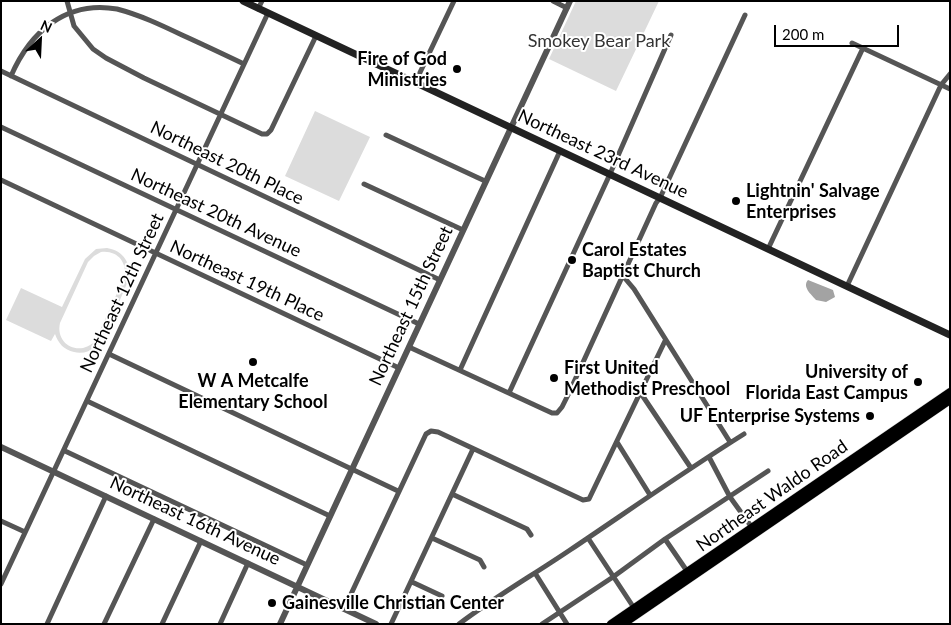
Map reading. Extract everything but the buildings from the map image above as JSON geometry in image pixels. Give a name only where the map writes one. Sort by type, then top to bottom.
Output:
[{"type":"highway","name":"Northeast Waldo Road","points":[[636,611],[938,404],[950,392]]},
{"type":"highway","name":"Northeast Waldo Road","points":[[938,404],[950,400]]},
{"type":"highway","points":[[611,624],[636,611]]},
{"type":"highway","points":[[623,624],[636,611]]},
{"type":"main road","name":"Northeast 23rd Avenue","points":[[243,1],[260,5],[268,13],[316,36],[950,334]]},
{"type":"street","points":[[67,1],[74,26],[93,49],[106,58],[262,134],[268,133],[271,130],[316,36]]},
{"type":"street","points":[[415,82],[454,1]]},
{"type":"street","points":[[553,1],[568,5]]},
{"type":"street","name":"Northeast 15th Street","points":[[280,624],[568,5]]},
{"type":"street","points":[[11,76],[20,57],[33,38],[54,19],[82,8],[100,7],[116,9],[149,19],[244,64]]},
{"type":"street","name":"Northeast 12th Street","points":[[1,584],[65,451],[155,253],[268,13]]},
{"type":"street","points":[[408,347],[552,413],[558,412],[565,401],[745,16]]},
{"type":"street","points":[[509,393],[610,174],[671,35]]},
{"type":"street","points":[[852,43],[950,89]]},
{"type":"street","points":[[768,249],[863,48]]},
{"type":"street","name":"Northeast 20th Place","points":[[1,72],[440,280]]},
{"type":"street","points":[[847,286],[941,85],[950,74]]},
{"type":"street","name":"Northeast 20th Avenue","points":[[1,127],[419,324]]},
{"type":"street","points":[[386,135],[485,181]]},
{"type":"street","points":[[460,370],[560,151]]},
{"type":"street","name":"Northeast 19th Place","points":[[1,180],[399,368]]},
{"type":"street","points":[[364,184],[464,230]]},
{"type":"street","points":[[623,276],[634,289],[730,442]]},
{"type":"street","points":[[344,609],[422,439],[426,434],[438,432],[583,500],[588,500],[665,341]]},
{"type":"street","points":[[109,354],[398,491]]},
{"type":"street","points":[[640,392],[690,468]]},
{"type":"street","points":[[87,401],[330,516]]},
{"type":"street","points":[[459,624],[500,594],[535,573],[690,468],[744,434]]},
{"type":"street","points":[[617,442],[650,495]]},
{"type":"street","name":"Northeast 16th Avenue","points":[[1,447],[376,624]]},
{"type":"street","points":[[391,624],[473,449]]},
{"type":"street","points":[[65,451],[307,565]]},
{"type":"street","points":[[709,457],[730,497],[754,531]]},
{"type":"street","points":[[542,624],[613,577],[666,538],[768,471]]},
{"type":"street","points":[[452,494],[528,529],[531,535]]},
{"type":"street","points":[[47,624],[106,496]]},
{"type":"street","points":[[104,624],[154,519]]},
{"type":"street","points":[[1,521],[25,532]]},
{"type":"street","points":[[432,538],[480,560],[484,568]]},
{"type":"street","points":[[588,538],[636,611]]},
{"type":"street","points":[[666,538],[689,575]]},
{"type":"street","points":[[162,624],[201,541]]},
{"type":"street","points":[[220,624],[248,563]]},
{"type":"street","points":[[535,573],[567,624]]},
{"type":"street","points":[[412,582],[442,596]]},
{"type":"green space","name":"Smokey Bear Park","points":[[576,1],[659,1],[616,91],[549,59]]},
{"type":"green space","points":[[315,111],[370,137],[339,201],[285,176]]},
{"type":"green space","points":[[107,248],[122,255],[129,268],[129,279],[114,315],[96,347],[82,353],[70,351],[62,346],[55,334],[51,341],[6,320],[21,288],[62,307],[85,259],[96,249]],"holes":[[[101,252],[116,255],[123,262],[124,278],[95,341],[89,346],[82,348],[70,346],[61,337],[59,331],[60,323],[88,262]]]},
{"type":"shaded area","points":[[808,280],[833,290],[835,297],[826,302],[816,300],[807,288],[806,283]]},
{"type":"place","name":"Fire of God Ministries","points":[[457,69]]},
{"type":"place","name":"Lightnin' Salvage Enterprises","points":[[736,201]]},
{"type":"place","name":"Carol Estates Baptist Church","points":[[572,260]]},
{"type":"place","name":"W A Metcalfe Elementary School","points":[[253,362]]},
{"type":"place","name":"First United Methodist Preschool","points":[[554,378]]},
{"type":"place","name":"University of Florida East Campus","points":[[918,382]]},
{"type":"place","name":"UF Enterprise Systems","points":[[870,416]]},
{"type":"place","name":"Gainesville Christian Center","points":[[272,603]]}]
